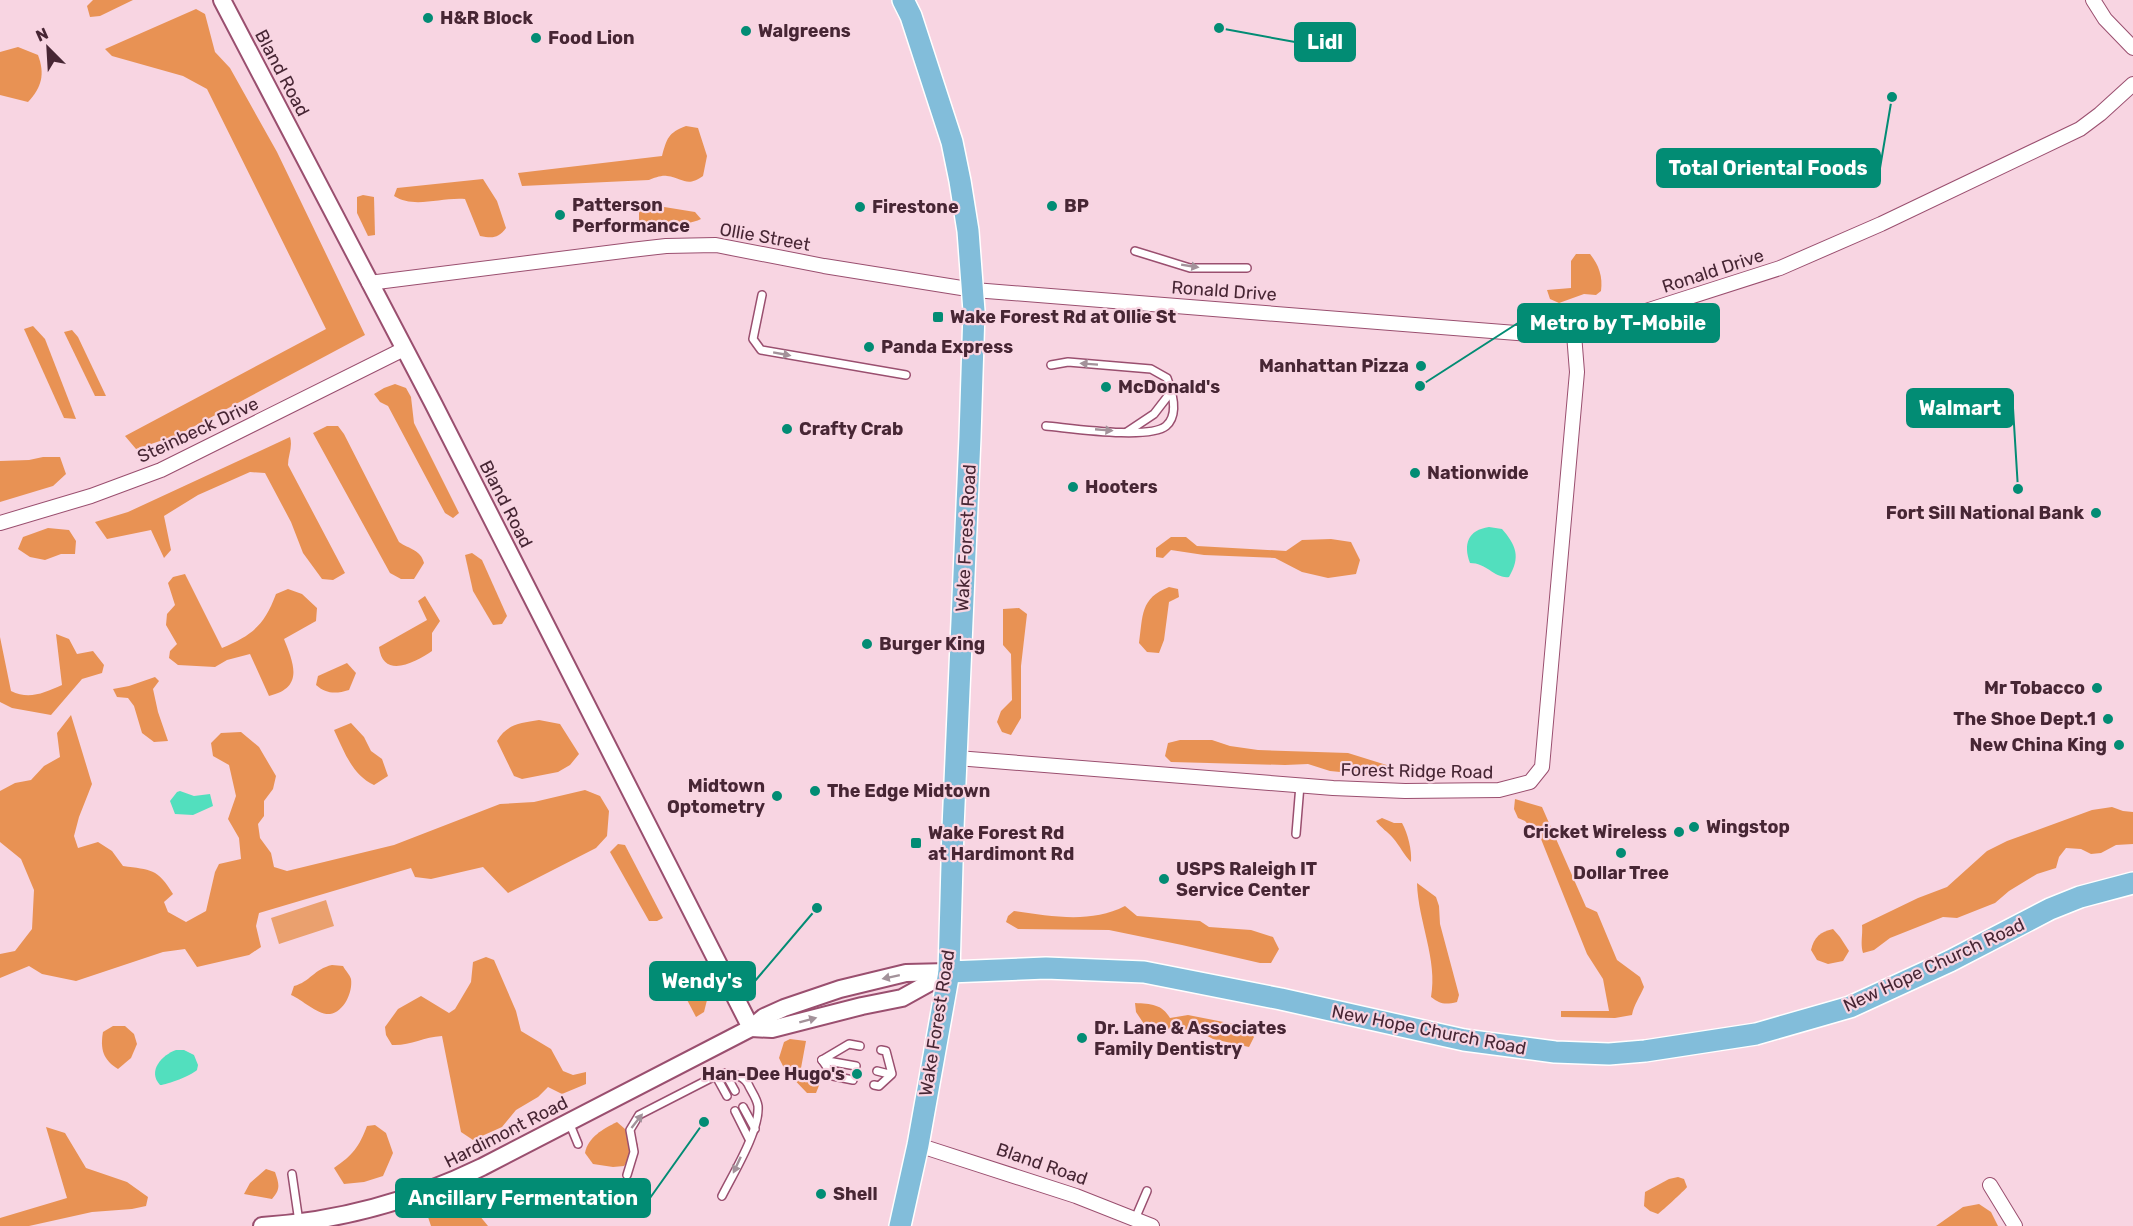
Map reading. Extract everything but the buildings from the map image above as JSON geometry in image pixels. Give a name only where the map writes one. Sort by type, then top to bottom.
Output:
[{"type":"main road","name":"Wake Forest Road","points":[[900,1226],[918,1145],[949,972],[952,828],[971,430],[974,290],[968,231],[952,142],[911,16],[903,0]]},
{"type":"main road","name":"New Hope Church Road","points":[[949,972],[1046,968],[1144,972],[1281,999],[1464,1040],[1555,1052],[1609,1054],[1645,1051],[1756,1034],[1850,1007],[1950,961],[2050,909],[2090,894],[2133,883]]},
{"type":"street","name":"Bland Road","points":[[222,0],[404,349],[751,1028]]},
{"type":"street","points":[[2093,0],[2105,19],[2133,48]]},
{"type":"street","name":"Ronald Drive","points":[[974,290],[1541,335],[1574,334],[1780,268],[1841,243],[2080,129],[2133,84]]},
{"type":"street","name":"Ollie Street","points":[[369,283],[656,247],[696,245],[727,246],[824,266],[974,290]]},
{"type":"street","name":"Forest Ridge Road","points":[[957,758],[1405,791],[1499,790],[1530,782],[1542,767],[1577,372],[1574,334]]},
{"type":"street","name":"Steinbeck Drive","points":[[0,523],[91,496],[160,470],[404,349]]},
{"type":"street","name":"Hardimont Road","points":[[262,1226],[300,1223],[354,1214],[411,1198],[447,1184],[569,1122],[751,1028],[764,1017],[784,1008],[840,989],[906,974],[949,972]]},
{"type":"street","name":"Hardimont Road","points":[[751,1028],[772,1029],[902,998],[949,972]]},
{"type":"street","name":"Bland Road","points":[[918,1145],[1076,1196],[1152,1226]]},
{"type":"street","points":[[1990,1185],[2015,1226]]},
{"type":"lane","points":[[1135,251],[1190,268],[1247,268]]},
{"type":"lane","points":[[762,296],[753,339],[761,350],[906,375]]},
{"type":"lane","points":[[1046,426],[1143,434],[1165,427],[1172,417],[1172,391],[1167,378],[1151,369],[1068,362],[1051,365]]},
{"type":"lane","points":[[1127,432],[1154,414],[1172,391]]},
{"type":"lane","points":[[1296,834],[1300,785]]},
{"type":"lane","points":[[822,1060],[849,1044],[860,1046]]},
{"type":"lane","points":[[874,1085],[879,1086],[892,1074],[886,1051],[881,1050]]},
{"type":"lane","points":[[822,1060],[856,1066]]},
{"type":"lane","points":[[822,1060],[832,1076],[853,1080]]},
{"type":"lane","points":[[877,1071],[889,1074]]},
{"type":"lane","points":[[724,1073],[735,1091]]},
{"type":"lane","points":[[627,1175],[634,1152],[630,1130],[639,1115],[724,1073],[746,1080],[758,1103],[758,1116],[755,1129],[722,1196]]},
{"type":"lane","points":[[716,1076],[727,1095]]},
{"type":"lane","points":[[743,1107],[755,1129]]},
{"type":"lane","points":[[735,1111],[749,1139]]},
{"type":"lane","points":[[569,1122],[578,1144]]},
{"type":"lane","points":[[292,1174],[300,1223]]},
{"type":"lane","points":[[1136,1219],[1147,1191]]},
{"type":"shaded area","points":[[93,0],[133,0],[100,16],[90,17],[87,6]]},
{"type":"shaded area","points":[[196,9],[205,14],[215,52],[230,68],[277,152],[365,335],[178,435],[136,449],[125,436],[326,329],[207,89],[183,76],[112,56],[105,49]]},
{"type":"shaded area","points":[[18,47],[38,55],[41,68],[39,86],[28,102],[0,95],[0,52]]},
{"type":"shaded area","points":[[686,126],[698,128],[707,156],[703,176],[697,180],[689,182],[665,176],[649,180],[522,186],[518,173],[662,156],[669,137]]},
{"type":"shaded area","points":[[483,179],[497,201],[506,228],[494,237],[480,236],[465,199],[410,202],[394,196],[397,188]]},
{"type":"shaded area","points":[[363,195],[374,197],[375,235],[368,236],[357,213],[357,197]]},
{"type":"shaded area","points":[[658,206],[695,212],[701,219],[694,222],[670,224],[639,221],[639,208]]},
{"type":"shaded area","points":[[1576,254],[1590,254],[1593,258],[1601,276],[1601,291],[1596,295],[1584,294],[1559,303],[1550,299],[1547,290],[1571,288],[1571,261]]},
{"type":"shaded area","points":[[33,326],[45,339],[76,419],[64,418],[24,329]]},
{"type":"shaded area","points":[[72,330],[78,337],[106,396],[95,396],[64,332]]},
{"type":"shaded area","points":[[395,384],[406,388],[411,397],[414,423],[459,513],[453,518],[445,513],[388,406],[380,402],[374,394]]},
{"type":"shaded area","points":[[327,426],[338,426],[344,434],[399,542],[417,552],[422,559],[424,563],[414,579],[401,579],[390,573],[313,433]]},
{"type":"shaded area","points":[[290,437],[288,465],[345,573],[333,580],[322,579],[303,553],[291,522],[265,473],[250,472],[198,495],[164,516],[171,550],[164,558],[151,530],[107,539],[95,522],[128,512]]},
{"type":"shaded area","points":[[60,457],[66,474],[53,486],[0,502],[0,461]]},
{"type":"shaded area","points":[[1489,527],[1502,529],[1514,546],[1516,557],[1509,577],[1499,576],[1481,565],[1470,563],[1467,550],[1469,539],[1476,531]]},
{"type":"shaded area","points":[[48,528],[69,530],[76,541],[75,554],[61,554],[45,560],[30,557],[18,549],[23,537]]},
{"type":"shaded area","points":[[1171,537],[1186,537],[1197,546],[1286,551],[1302,540],[1331,539],[1351,542],[1360,560],[1356,574],[1328,578],[1302,572],[1275,558],[1204,555],[1171,550],[1163,558],[1156,557],[1156,548]]},
{"type":"shaded area","points":[[472,553],[482,560],[507,616],[502,624],[493,625],[473,591],[465,555]]},
{"type":"shaded area","points":[[185,574],[222,648],[249,634],[262,622],[276,594],[288,589],[302,594],[317,608],[316,621],[284,639],[293,666],[292,681],[288,687],[269,696],[250,654],[227,660],[215,667],[178,665],[169,658],[170,651],[177,644],[166,625],[167,614],[175,605],[168,583],[173,577]]},
{"type":"shaded area","points":[[1169,587],[1178,589],[1179,597],[1169,602],[1164,640],[1159,653],[1147,652],[1139,643],[1145,609],[1153,597]]},
{"type":"shaded area","points":[[425,596],[440,621],[432,633],[432,651],[418,660],[401,666],[387,663],[379,647],[427,620],[418,601]]},
{"type":"shaded area","points":[[1019,608],[1027,614],[1021,666],[1021,718],[1011,735],[1002,732],[997,722],[1001,711],[1012,700],[1011,654],[1003,645],[1003,609]]},
{"type":"shaded area","points":[[56,634],[69,639],[77,654],[93,651],[104,665],[102,673],[82,679],[51,715],[12,708],[0,702],[0,637],[11,691],[30,695],[43,693],[62,685]]},
{"type":"shaded area","points":[[347,663],[356,673],[349,690],[331,692],[316,685],[318,676]]},
{"type":"shaded area","points":[[155,677],[159,681],[153,689],[168,741],[154,742],[142,733],[134,706],[128,698],[117,697],[113,689]]},
{"type":"shaded area","points":[[71,715],[92,784],[74,836],[78,848],[98,842],[112,851],[123,866],[147,870],[158,875],[173,894],[164,902],[168,912],[186,922],[206,911],[219,864],[241,859],[239,838],[228,819],[236,796],[229,765],[213,756],[211,743],[221,733],[241,732],[259,747],[276,776],[273,789],[264,801],[264,816],[258,824],[260,838],[271,853],[274,867],[287,871],[394,845],[500,804],[534,802],[585,790],[600,796],[609,811],[607,836],[596,848],[508,893],[483,867],[431,879],[415,877],[411,868],[259,913],[256,926],[261,947],[249,955],[197,967],[185,949],[163,952],[76,981],[42,974],[29,966],[0,978],[0,954],[15,951],[32,929],[34,890],[21,859],[0,842],[0,791],[15,783],[31,780],[44,766],[60,757],[57,733]]},
{"type":"shaded area","points":[[539,720],[560,724],[579,754],[570,765],[558,772],[522,779],[514,776],[497,741],[505,731],[520,723]]},
{"type":"shaded area","points":[[351,723],[364,737],[371,751],[382,759],[388,776],[374,785],[366,781],[354,769],[334,730]]},
{"type":"shaded area","points":[[1180,740],[1212,740],[1230,746],[1258,750],[1348,753],[1393,767],[1390,774],[1381,776],[1330,771],[1308,764],[1171,762],[1165,756],[1168,743]]},
{"type":"shaded area","points":[[180,791],[194,796],[210,794],[213,806],[193,815],[175,814],[170,801]]},
{"type":"shaded area","points":[[1515,799],[1542,807],[1586,907],[1597,912],[1617,960],[1640,977],[1644,987],[1632,1015],[1615,1018],[1561,1017],[1561,1011],[1609,1011],[1603,979],[1587,954],[1541,839],[1525,821],[1518,818],[1514,809]]},
{"type":"shaded area","points":[[2112,807],[2133,812],[2133,844],[2116,845],[2101,853],[2091,854],[2081,849],[2066,848],[2059,857],[2056,868],[2037,874],[2009,891],[1995,903],[1957,918],[1943,917],[1890,938],[1874,950],[1863,953],[1862,925],[1947,887],[1987,851],[2007,841],[2092,810]]},
{"type":"shaded area","points":[[1382,818],[1394,823],[1402,823],[1409,842],[1411,862],[1393,838],[1376,821]]},
{"type":"shaded area","points":[[618,844],[625,845],[663,918],[649,921],[610,852]]},
{"type":"shaded area","points":[[1417,883],[1436,897],[1440,924],[1459,995],[1457,1002],[1443,1003],[1431,997],[1432,969]]},
{"type":"shaded area","points":[[326,900],[334,926],[279,944],[271,918]]},
{"type":"shaded area","points":[[1125,906],[1137,916],[1200,921],[1209,927],[1251,930],[1273,937],[1279,949],[1271,963],[1260,963],[1109,930],[1018,929],[1006,922],[1008,916],[1014,911],[1084,917],[1112,912]]},
{"type":"shaded area","points":[[1833,929],[1849,951],[1843,961],[1828,964],[1817,960],[1811,950],[1818,936]]},
{"type":"shaded area","points":[[486,957],[494,960],[516,1011],[521,1031],[551,1049],[563,1071],[573,1075],[586,1072],[586,1084],[562,1094],[548,1087],[538,1097],[516,1110],[502,1127],[473,1140],[461,1132],[442,1036],[392,1045],[386,1035],[385,1027],[398,1009],[421,996],[449,1013],[455,1009],[471,982],[473,962]]},
{"type":"shaded area","points":[[332,965],[343,966],[351,979],[349,995],[339,1010],[325,1014],[291,995],[294,986],[304,982],[321,969]]},
{"type":"shaded area","points":[[682,969],[691,970],[707,1000],[704,1012],[696,1017],[673,973]]},
{"type":"shaded area","points":[[1135,1003],[1160,1007],[1170,1018],[1188,1015],[1249,1027],[1254,1037],[1249,1047],[1213,1039],[1196,1030],[1158,1028],[1148,1030],[1136,1012]]},
{"type":"shaded area","points":[[113,1026],[125,1026],[134,1034],[137,1044],[131,1058],[118,1069],[109,1062],[102,1049],[103,1032]]},
{"type":"shaded area","points":[[790,1039],[806,1041],[801,1068],[820,1083],[816,1093],[807,1093],[785,1070],[779,1058],[784,1042]]},
{"type":"shaded area","points":[[176,1050],[184,1050],[194,1055],[198,1065],[197,1070],[160,1085],[155,1074],[158,1064]]},
{"type":"shaded area","points":[[617,1122],[634,1137],[638,1145],[624,1166],[593,1164],[585,1153],[589,1142]]},
{"type":"shaded area","points":[[375,1125],[386,1133],[393,1153],[383,1176],[364,1182],[344,1184],[334,1168],[355,1150],[367,1126]]},
{"type":"shaded area","points":[[46,1127],[65,1133],[86,1168],[127,1182],[148,1197],[146,1206],[92,1212],[29,1226],[0,1226],[0,1218],[67,1198]]},
{"type":"shaded area","points":[[266,1169],[275,1172],[278,1183],[277,1192],[272,1199],[244,1194],[250,1183]]},
{"type":"shaded area","points":[[1678,1177],[1684,1179],[1687,1187],[1661,1212],[1658,1214],[1644,1206],[1645,1192],[1669,1179]]},
{"type":"shaded area","points":[[456,1197],[470,1204],[488,1226],[431,1226],[428,1217],[439,1204]]},
{"type":"shaded area","points":[[1979,1204],[1991,1212],[1998,1226],[1936,1226],[1963,1207]]},
{"type":"place","name":"H&R Block","points":[[428,18]]},
{"type":"place","name":"Lidl","points":[[1219,28]]},
{"type":"place","name":"Walgreens","points":[[746,31]]},
{"type":"place","name":"Food Lion","points":[[536,38]]},
{"type":"place","name":"Total Oriental Foods","points":[[1892,97]]},
{"type":"place","name":"BP","points":[[1052,206]]},
{"type":"place","name":"Firestone","points":[[860,207]]},
{"type":"place","name":"Patterson Performance","points":[[560,215]]},
{"type":"place","name":"Wake Forest Rd at Ollie St","points":[[938,317]]},
{"type":"place","name":"Panda Express","points":[[869,347]]},
{"type":"place","name":"Manhattan Pizza","points":[[1421,366]]},
{"type":"place","name":"Metro by T-Mobile","points":[[1420,386]]},
{"type":"place","name":"McDonald's","points":[[1106,387]]},
{"type":"place","name":"Crafty Crab","points":[[787,429]]},
{"type":"place","name":"Nationwide","points":[[1415,473]]},
{"type":"place","name":"Hooters","points":[[1073,487]]},
{"type":"place","name":"Walmart","points":[[2018,489]]},
{"type":"place","name":"Fort Sill National Bank","points":[[2096,513]]},
{"type":"place","name":"Burger King","points":[[867,644]]},
{"type":"place","name":"Mr Tobacco","points":[[2097,688]]},
{"type":"place","name":"The Shoe Dept.1","points":[[2108,719]]},
{"type":"place","name":"New China King","points":[[2119,745]]},
{"type":"place","name":"The Edge Midtown","points":[[815,791]]},
{"type":"place","name":"Midtown Optometry","points":[[777,796]]},
{"type":"place","name":"Wingstop","points":[[1694,827]]},
{"type":"place","name":"Cricket Wireless","points":[[1679,832]]},
{"type":"place","name":"Wake Forest Rd at Hardimont Rd","points":[[916,843]]},
{"type":"place","name":"Dollar Tree","points":[[1621,853]]},
{"type":"place","name":"USPS Raleigh IT Service Center","points":[[1164,879]]},
{"type":"place","name":"Wendy's","points":[[817,908]]},
{"type":"place","name":"Dr. Lane & Associates Family Dentistry","points":[[1082,1038]]},
{"type":"place","name":"Han-Dee Hugo's","points":[[857,1074]]},
{"type":"place","name":"Ancillary Fermentation","points":[[704,1122]]},
{"type":"place","name":"Shell","points":[[821,1194]]}]
